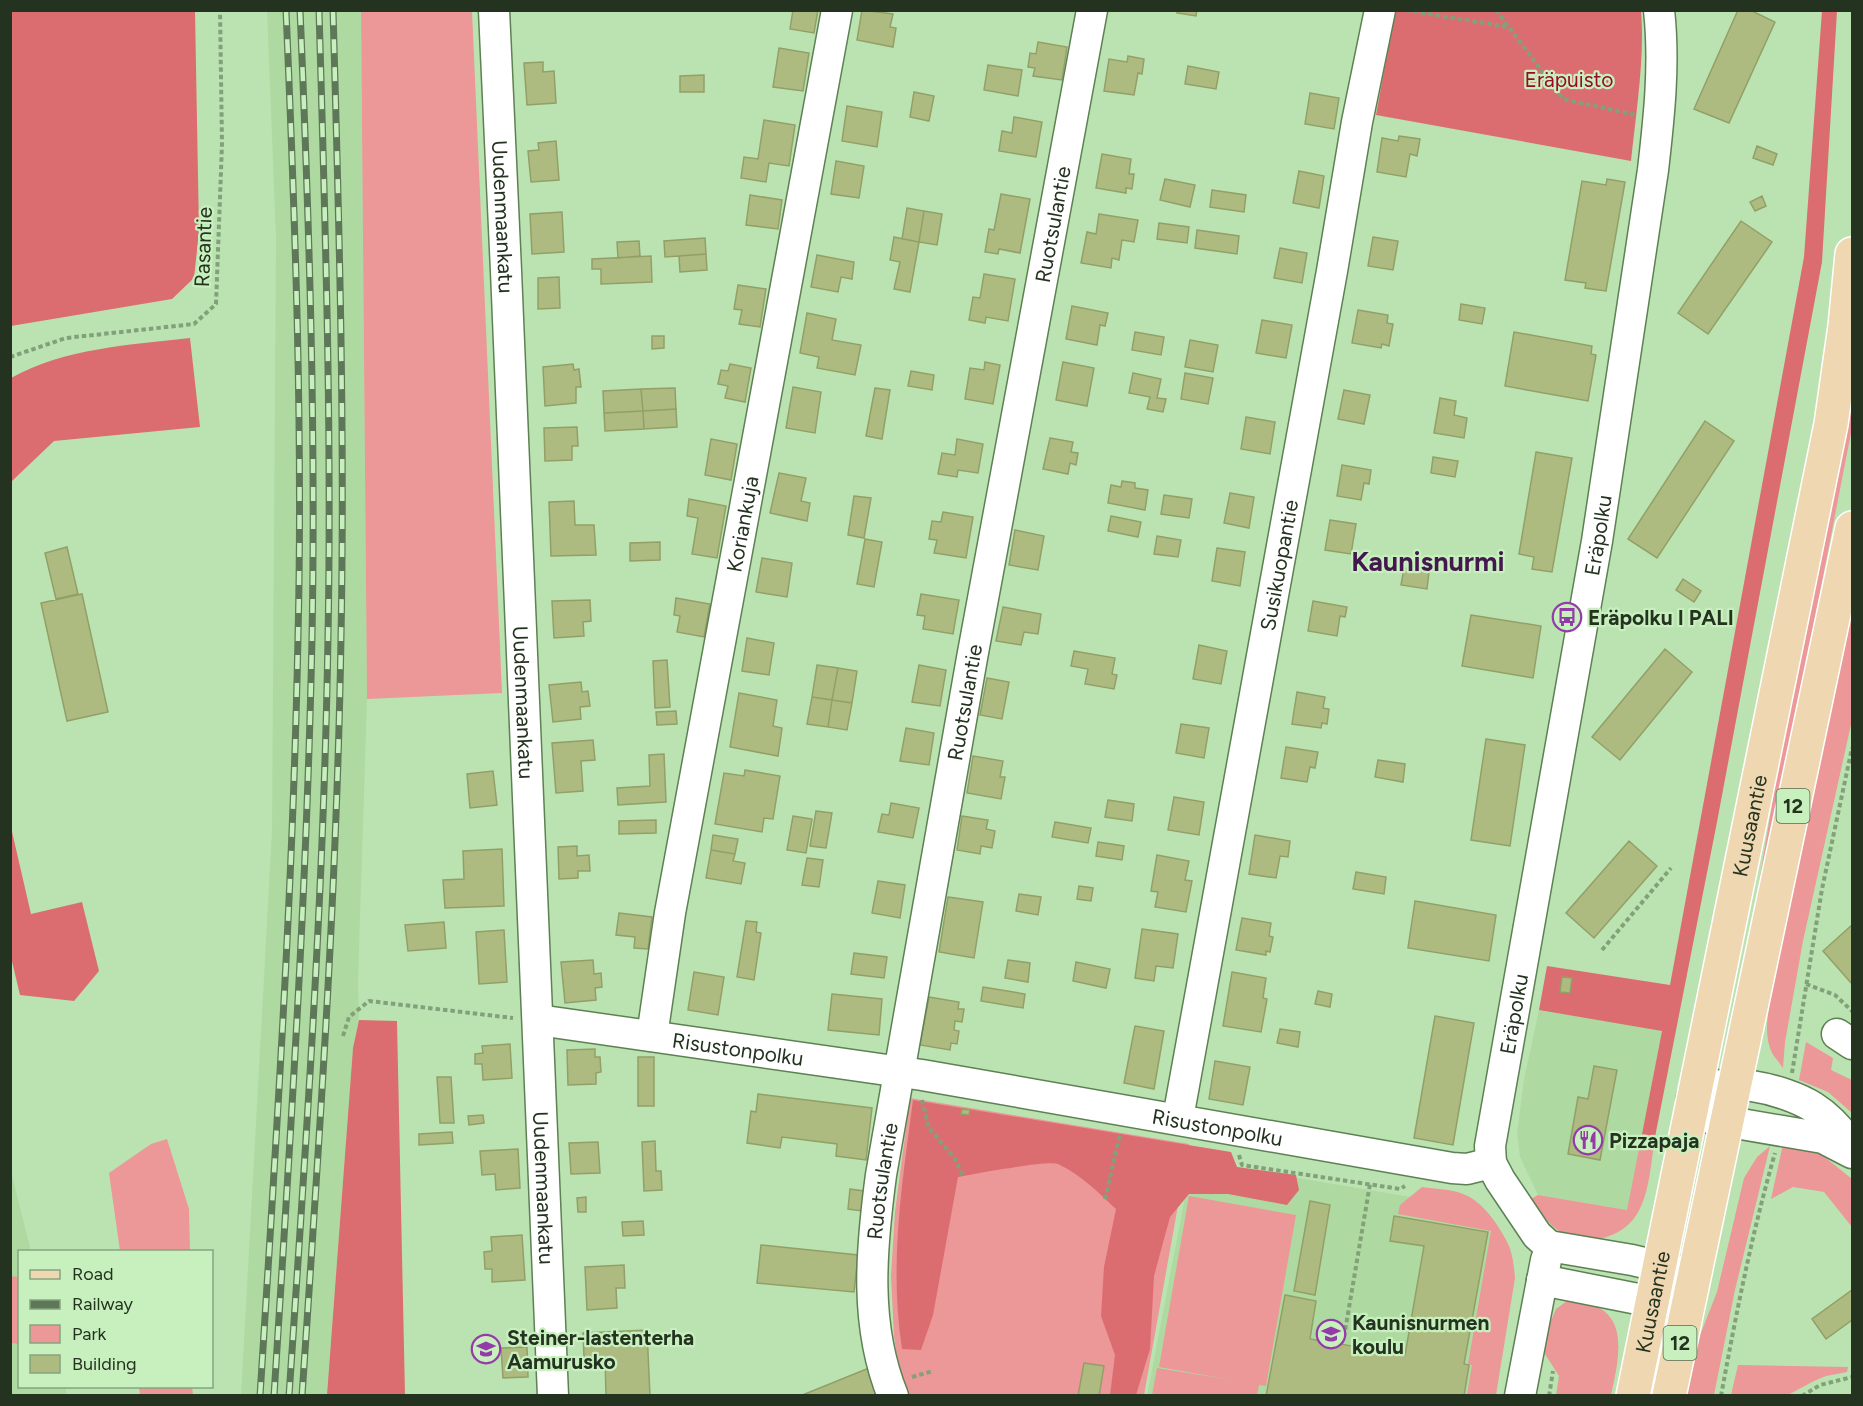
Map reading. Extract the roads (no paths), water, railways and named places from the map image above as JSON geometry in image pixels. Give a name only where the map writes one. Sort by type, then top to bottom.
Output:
[{"type":"main road","name":"Kuusaantie","points":[[1632,1395],[1653,1302],[1692,1098],[1831,424],[1845,326],[1852,254]]},
{"type":"main road","name":"Kuusaantie","points":[[1669,1395],[1852,528]]},
{"type":"street","name":"Uudenmaankatu","points":[[494,10],[553,1395]]},
{"type":"street","name":"Koriankuja","points":[[652,1036],[670,914],[837,10]]},
{"type":"street","name":"Ruotsulantie","points":[[893,1395],[883,1371],[872,1306],[876,1215],[904,1084],[1092,10]]},
{"type":"street","name":"Susikuopantie","points":[[1178,1118],[1357,122],[1380,10]]},
{"type":"street","name":"Eräpolku","points":[[1491,1163],[1490,1146],[1497,1099],[1597,541],[1653,170],[1661,73],[1659,10]]},
{"type":"street","name":"Risustonpolku","points":[[538,1020],[652,1036],[904,1084],[1178,1118],[1452,1168],[1467,1169],[1491,1163]]},
{"type":"street","points":[[1852,1146],[1826,1117],[1798,1098],[1734,1083],[1714,1085],[1699,1090],[1692,1098],[1697,1109],[1703,1114],[1726,1122],[1823,1138],[1852,1153]]},
{"type":"street","points":[[1491,1163],[1526,1221],[1537,1236],[1549,1246],[1660,1265],[1674,1270],[1691,1290],[1674,1301],[1653,1302],[1542,1280]]},
{"type":"street","points":[[1520,1395],[1549,1246]]},
{"type":"railway","points":[[260,1396],[288,922],[298,637],[299,402],[286,10]]},
{"type":"railway","points":[[274,1396],[302,922],[312,637],[311,324],[300,10]]},
{"type":"railway","points":[[289,1396],[308,1111],[326,732],[329,559],[328,402],[319,10]]},
{"type":"railway","points":[[302,1396],[321,1111],[339,732],[342,402],[333,10]]},
{"type":"place","name":"Eräpolku I PALI","points":[[1567,617]]},
{"type":"place","name":"Pizzapaja","points":[[1588,1140]]},
{"type":"place","name":"Kaunisnurmen koulu","points":[[1331,1334]]},
{"type":"place","name":"Steiner-lastenterha Aamurusko","points":[[486,1349]]},
{"type":"district","name":"Kaunisnurmi","points":[[1428,561]]},
{"type":"park label","name":"Eräpuisto","points":[[1569,79]]}]
